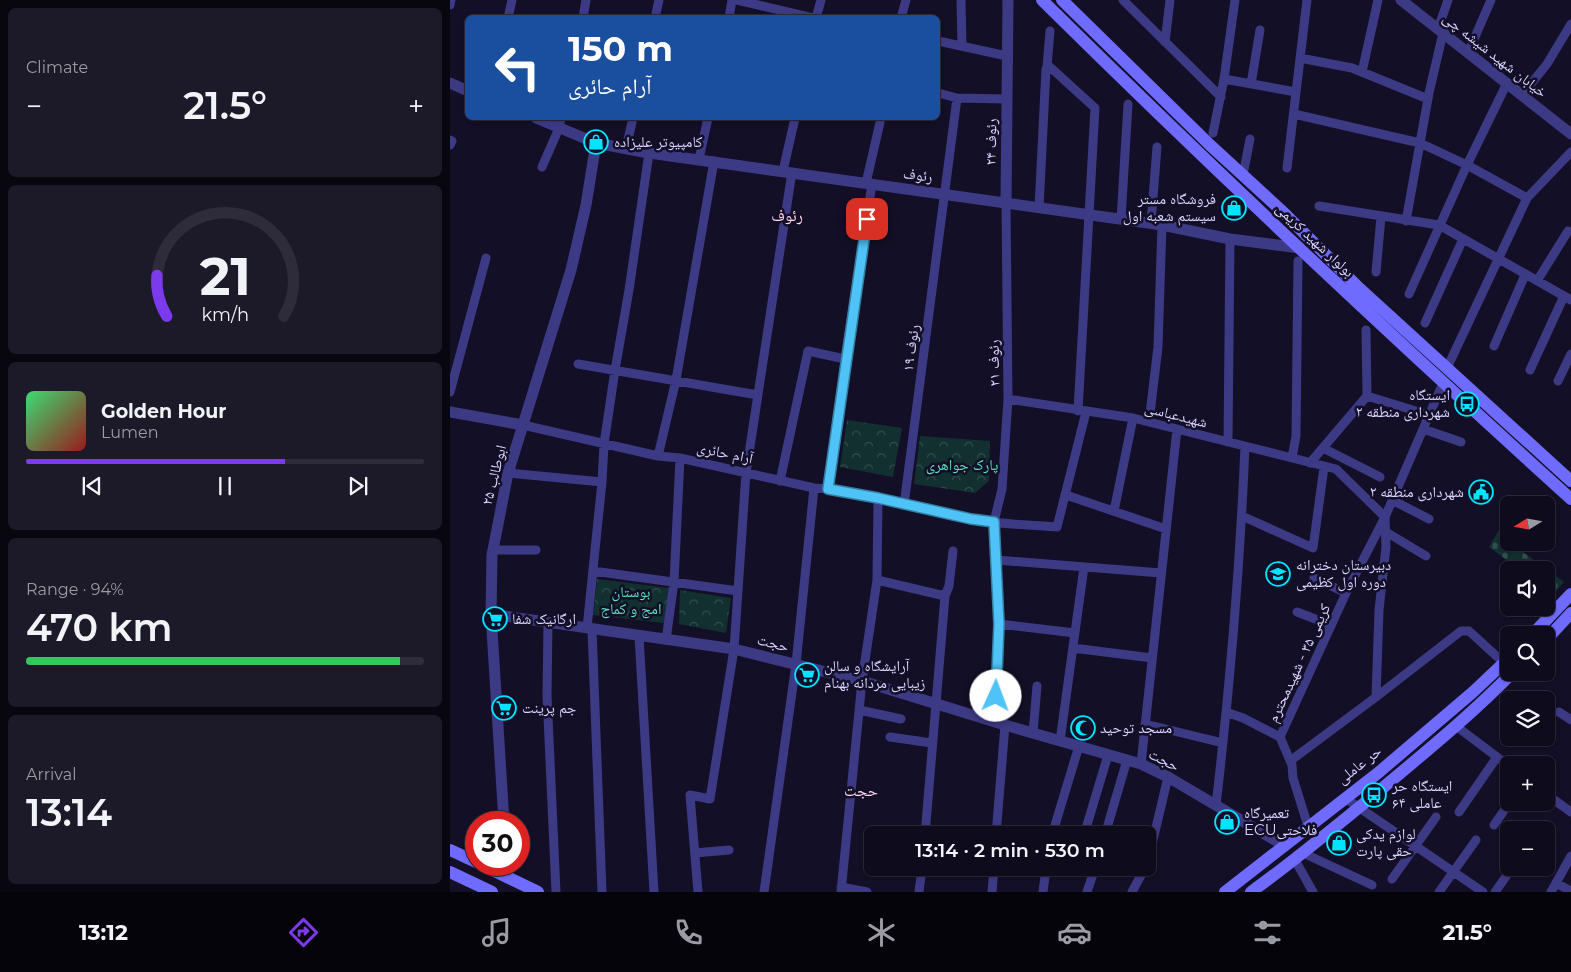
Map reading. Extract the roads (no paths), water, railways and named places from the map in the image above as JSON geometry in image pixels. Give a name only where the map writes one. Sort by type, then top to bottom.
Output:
[{"type":"main road","name":"بولوار شهید کریمی","points":[[1042,0],[1299,255],[1355,292],[1448,368],[1571,481]]},
{"type":"main road","name":"بولوار شهید کریمی","points":[[1062,0],[1243,175],[1443,383],[1571,499]]},
{"type":"main road","points":[[1541,626],[1571,594]]},
{"type":"main road","points":[[1555,630],[1571,613]]},
{"type":"main road","name":"حر عاملی","points":[[1225,892],[1378,773],[1473,692],[1500,666]]},
{"type":"main road","points":[[1251,892],[1299,857],[1358,808],[1485,701],[1504,681]]},
{"type":"main road","points":[[450,850],[465,857]]},
{"type":"main road","points":[[450,872],[492,892]]},
{"type":"main road","points":[[515,876],[538,892]]},
{"type":"street","points":[[450,5],[451,0]]},
{"type":"street","points":[[509,15],[512,0]]},
{"type":"street","points":[[584,15],[586,0]]},
{"type":"street","points":[[656,15],[659,0]]},
{"type":"street","points":[[730,15],[732,0]]},
{"type":"street","points":[[737,0],[801,15]]},
{"type":"street","points":[[815,15],[821,0]]},
{"type":"street","points":[[902,15],[906,0]]},
{"type":"street","points":[[962,0],[962,46]]},
{"type":"street","name":"رئوف ۲۴","points":[[1006,203],[1008,0]]},
{"type":"street","points":[[1123,0],[1221,97]]},
{"type":"street","points":[[1165,42],[1170,0]]},
{"type":"street","points":[[1213,133],[1224,79],[1235,0]]},
{"type":"street","points":[[1287,168],[1307,0]]},
{"type":"street","points":[[1362,72],[1378,0]]},
{"type":"street","name":"خیابان شهید شیشه چی","points":[[1401,0],[1571,134]]},
{"type":"street","points":[[1406,221],[1448,0]]},
{"type":"street","points":[[1468,53],[1491,0]]},
{"type":"street","points":[[1522,95],[1547,64],[1571,24]]},
{"type":"street","points":[[1251,84],[1260,30]]},
{"type":"street","points":[[1039,208],[1046,69],[1050,31]]},
{"type":"street","points":[[940,41],[1007,56]]},
{"type":"street","points":[[1300,58],[1352,68],[1428,99]]},
{"type":"street","points":[[1047,67],[1050,67],[1094,104],[1095,112],[1086,259],[1082,411],[1066,495],[1166,529]]},
{"type":"street","points":[[1224,79],[1296,92]]},
{"type":"street","points":[[450,83],[465,90]]},
{"type":"street","points":[[1408,294],[1507,83]]},
{"type":"street","points":[[940,94],[957,98],[1007,99]]},
{"type":"street","name":"رئوف ۱۹","points":[[904,505],[957,98]]},
{"type":"street","points":[[1121,219],[1128,104]]},
{"type":"street","points":[[1294,114],[1420,143],[1467,165],[1527,198]]},
{"type":"street","name":"رئوف","points":[[546,120],[560,123],[596,143],[649,153],[1157,224],[1299,255]]},
{"type":"street","points":[[626,148],[633,120]]},
{"type":"street","points":[[699,159],[708,120]]},
{"type":"street","points":[[698,892],[690,795],[710,799],[734,649],[746,473],[795,120]]},
{"type":"street","points":[[828,489],[869,183],[881,120]]},
{"type":"street","points":[[542,167],[560,123]]},
{"type":"street","points":[[1243,175],[1250,139]]},
{"type":"street","name":"ابوطالب ۲۵","points":[[503,811],[491,614],[493,550],[508,473],[571,270],[586,204],[596,143]]},
{"type":"street","points":[[1148,422],[1158,346],[1157,147]]},
{"type":"street","points":[[1448,368],[1527,198],[1571,152]]},
{"type":"street","points":[[602,892],[590,629],[593,571],[604,444],[630,290],[649,153]]},
{"type":"street","points":[[658,456],[676,380],[714,161]]},
{"type":"street","name":"رئوف ۲۱","points":[[1005,725],[996,696],[999,624],[994,522],[1002,489],[1008,398],[1006,203]]},
{"type":"street","points":[[1319,206],[1439,226],[1568,298],[1530,370]]},
{"type":"street","points":[[1376,272],[1381,217]]},
{"type":"street","points":[[1537,281],[1568,230]]},
{"type":"street","points":[[1228,442],[1230,239]]},
{"type":"street","points":[[1425,324],[1463,239]]},
{"type":"street","points":[[1292,458],[1296,436],[1299,255]]},
{"type":"street","points":[[450,392],[486,258]]},
{"type":"street","points":[[1494,346],[1525,274]]},
{"type":"street","points":[[1310,463],[1367,396],[1366,330]]},
{"type":"street","points":[[780,481],[808,351],[845,359]]},
{"type":"street","points":[[1558,381],[1571,354]]},
{"type":"street","points":[[578,364],[758,395]]},
{"type":"street","name":"کریمی ۳۵ - شهیدمحترم","points":[[1280,737],[1346,592],[1385,517],[1443,383]]},
{"type":"street","points":[[1367,396],[1429,415]]},
{"type":"street","name":"شهیدعباسی","points":[[1008,398],[1133,418],[1336,469],[1385,517]]},
{"type":"street","name":"آرام حائری","points":[[450,412],[523,425],[658,456],[680,458],[780,481],[878,498],[971,519],[1057,527],[1066,495]]},
{"type":"street","points":[[1114,511],[1133,418]]},
{"type":"street","points":[[1141,764],[1178,429]]},
{"type":"street","points":[[1423,429],[1461,442]]},
{"type":"street","points":[[1216,806],[1226,712],[1242,516],[1245,446]]},
{"type":"street","points":[[1322,448],[1380,477]]},
{"type":"street","points":[[666,640],[674,582],[680,458]]},
{"type":"street","points":[[1242,516],[1313,548],[1324,466]]},
{"type":"street","points":[[508,473],[602,482]]},
{"type":"street","points":[[764,892],[796,664],[814,488]]},
{"type":"street","points":[[867,892],[841,890],[862,681],[876,580],[878,498]]},
{"type":"street","points":[[1392,500],[1429,519]]},
{"type":"street","points":[[1376,697],[1379,610],[1386,547],[1385,517]]},
{"type":"street","points":[[1386,532],[1426,556]]},
{"type":"street","points":[[493,550],[536,550]]},
{"type":"street","points":[[926,826],[945,596],[949,586],[953,551]]},
{"type":"street","points":[[997,560],[1162,573]]},
{"type":"street","points":[[1060,741],[1084,567]]},
{"type":"street","points":[[593,571],[738,591]]},
{"type":"street","points":[[1314,578],[1346,592]]},
{"type":"street","points":[[876,580],[945,596]]},
{"type":"street","points":[[1297,612],[1331,625]]},
{"type":"street","name":"حجت","points":[[491,614],[734,649],[862,681],[1141,764],[1285,846]]},
{"type":"street","points":[[548,623],[547,695],[556,892]]},
{"type":"street","points":[[999,624],[1075,633]]},
{"type":"street","points":[[1290,761],[1461,630],[1469,631],[1500,655]]},
{"type":"street","points":[[639,636],[654,892]]},
{"type":"street","points":[[1073,648],[1152,658]]},
{"type":"street","points":[[1033,733],[1037,686]]},
{"type":"street","points":[[859,710],[900,719]]},
{"type":"street","points":[[1226,712],[1243,718],[1280,737],[1292,765],[1293,778],[1308,826]]},
{"type":"street","points":[[1559,712],[1571,720]]},
{"type":"street","points":[[1146,724],[1223,743]]},
{"type":"street","points":[[997,826],[1005,725]]},
{"type":"street","points":[[1456,726],[1500,760]]},
{"type":"street","points":[[890,737],[932,743]]},
{"type":"street","points":[[1055,826],[1079,746]]},
{"type":"street","points":[[1087,826],[1108,755]]},
{"type":"street","points":[[1459,812],[1496,757]]},
{"type":"street","points":[[1108,826],[1127,760]]},
{"type":"street","points":[[1156,828],[1168,778]]},
{"type":"street","points":[[1345,798],[1483,892]]},
{"type":"street","points":[[1555,800],[1571,812]]},
{"type":"street","points":[[1494,825],[1504,811]]},
{"type":"street","points":[[1392,879],[1436,817]]},
{"type":"street","points":[[1439,892],[1476,840]]},
{"type":"street","points":[[695,853],[729,850]]},
{"type":"street","points":[[1552,892],[1571,856]]},
{"type":"street","points":[[1299,857],[1372,885]]},
{"type":"street","points":[[1299,857],[1313,892]]},
{"type":"street","points":[[919,892],[921,876]]},
{"type":"street","points":[[992,892],[993,876]]},
{"type":"street","points":[[1044,892],[1045,876]]},
{"type":"street","points":[[1087,892],[1092,876]]},
{"type":"street","points":[[1132,892],[1141,876]]},
{"type":"street","points":[[1495,892],[1506,876]]},
{"type":"street","points":[[1556,883],[1571,891]]},
{"type":"place","name":"کامپیوتر علیزاده","points":[[596,142]]},
{"type":"place","name":"فروشگاه مستر سیستم شعبه اول","points":[[1234,208]]},
{"type":"place","name":"ایستگاه شهرداری منطقه ۲","points":[[1467,404]]},
{"type":"place","name":"شهرداری منطقه ۲","points":[[1481,492]]},
{"type":"place","name":"دبیرستان دخترانه دوره اول کظیمی","points":[[1278,574]]},
{"type":"place","name":"ارگانیک شفا","points":[[495,619]]},
{"type":"place","name":"آرایشگاه و سالن زیبایی مردانه بهنام","points":[[807,675]]},
{"type":"place","name":"جم پرینت","points":[[504,708]]},
{"type":"place","name":"مسجد توحید","points":[[1083,728]]},
{"type":"place","name":"ایستگاه حر عاملی ۶۴","points":[[1374,795]]},
{"type":"place","name":"تعمیرگاه ECUفلاحتی","points":[[1227,822]]},
{"type":"place","name":"لوازم یدکی حقی پارت","points":[[1339,843]]},
{"type":"district","name":"رئوف","points":[[787,215]]},
{"type":"district","name":"حجت","points":[[861,790]]},
{"type":"park label","name":"پارک جواهری","points":[[962,465]]},
{"type":"park label","name":"بوستان امج و کماج","points":[[631,600]]}]
